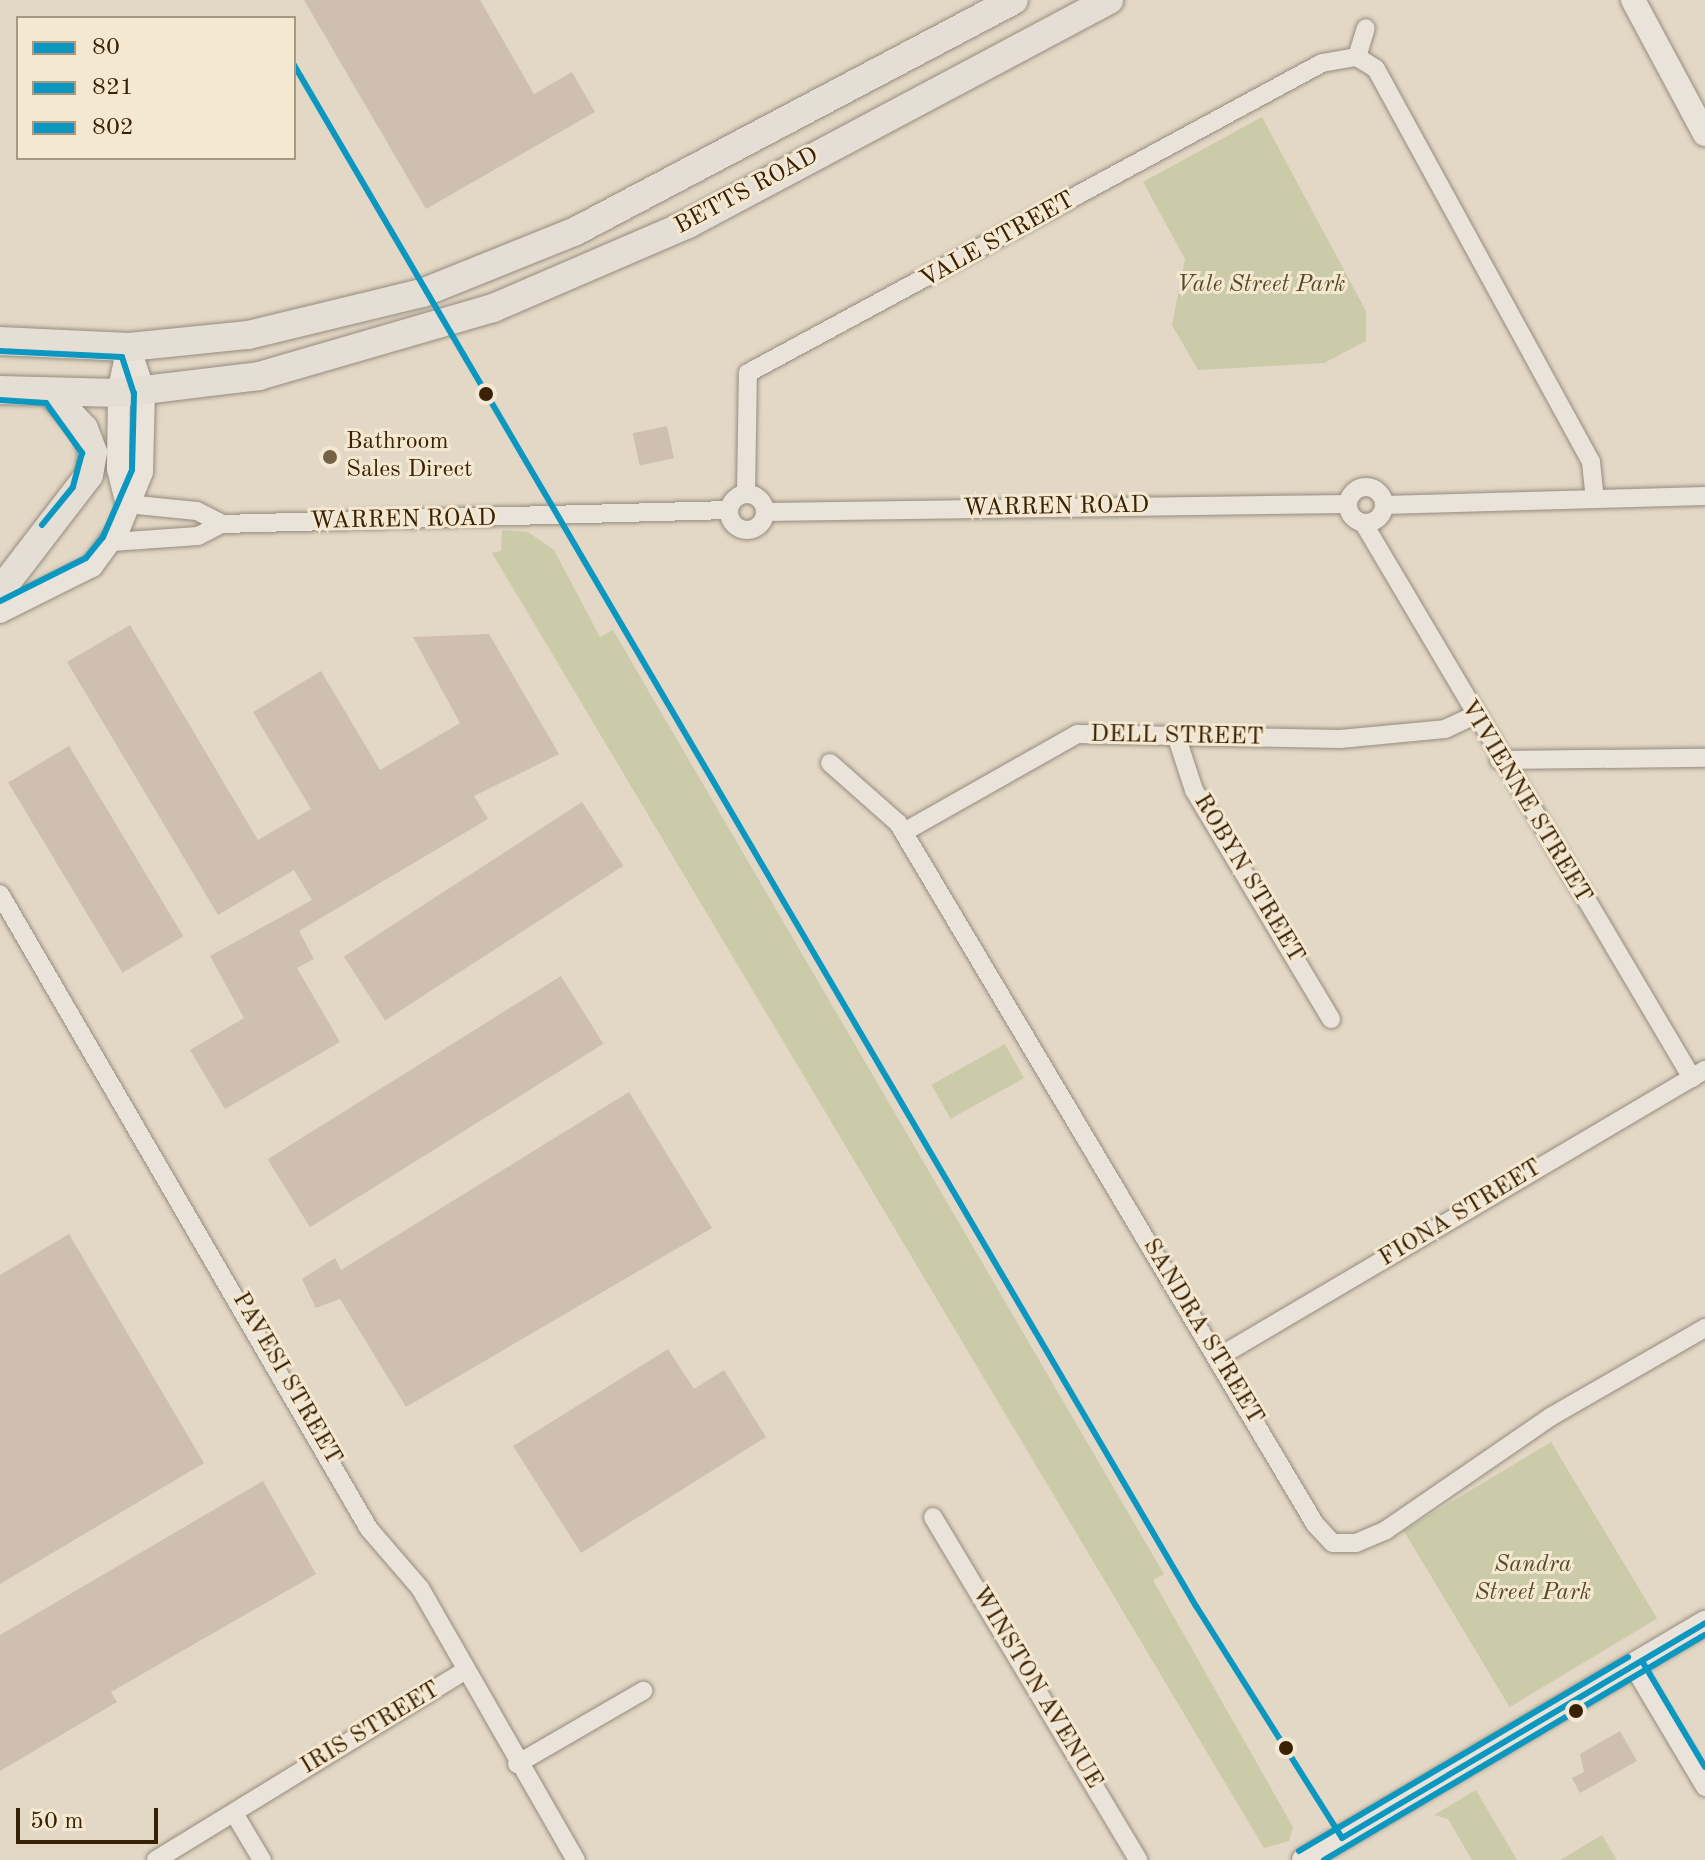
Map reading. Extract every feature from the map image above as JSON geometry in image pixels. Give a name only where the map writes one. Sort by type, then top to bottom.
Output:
[{"type":"highway","name":"BETTS ROAD","points":[[129,347],[349,315],[471,275],[574,232],[1014,0]]},
{"type":"highway","name":"BETTS ROAD","points":[[132,392],[259,376],[368,349],[493,308],[688,224],[1109,0]]},
{"type":"highway","points":[[0,341],[129,347]]},
{"type":"highway","points":[[0,390],[132,392]]},
{"type":"highway","points":[[0,591],[89,475],[93,452],[84,429],[51,393]]},
{"type":"main road","points":[[1633,0],[1705,134]]},
{"type":"main road","points":[[129,347],[132,392]]},
{"type":"main road","points":[[1304,1860],[1705,1623]]},
{"type":"street","points":[[1366,28],[1357,57],[1376,69],[1591,462],[1595,498]]},
{"type":"street","name":"VALE STREET","points":[[746,494],[748,373],[1322,63],[1357,57]]},
{"type":"street","points":[[0,612],[92,566],[112,542],[142,472],[132,392]]},
{"type":"street","points":[[1365,487],[1380,493],[1384,505],[1379,519],[1364,524],[1348,504],[1365,487]]},
{"type":"street","points":[[728,510],[746,494],[765,512]]},
{"type":"street","points":[[1384,505],[1705,496]]},
{"type":"street","name":"WARREN ROAD","points":[[127,504],[197,511],[222,524]]},
{"type":"street","name":"WARREN ROAD","points":[[112,542],[198,536],[222,524],[728,510],[746,530],[765,512],[1348,504]]},
{"type":"street","name":"VIVIENNE STREET","points":[[1364,524],[1499,760],[1698,1074]]},
{"type":"street","name":"DELL STREET","points":[[904,832],[1064,738],[1176,735],[1340,739],[1445,729],[1473,716]]},
{"type":"street","name":"ROBYN STREET","points":[[1176,735],[1194,790],[1331,1019]]},
{"type":"street","points":[[1499,760],[1705,758]]},
{"type":"street","name":"SANDRA STREET","points":[[830,763],[904,832],[1315,1524],[1344,1546],[1386,1530],[1552,1416],[1705,1328]]},
{"type":"street","name":"PAVESI STREET","points":[[0,894],[369,1529],[412,1576],[463,1672],[576,1860]]},
{"type":"street","name":"FIONA STREET","points":[[1217,1358],[1698,1074]]},
{"type":"street","name":"WINSTON AVENUE","points":[[933,1517],[1138,1860]]},
{"type":"street","points":[[1633,1666],[1705,1787]]},
{"type":"street","name":"IRIS STREET","points":[[156,1860],[463,1672]]},
{"type":"street","points":[[517,1764],[643,1691]]},
{"type":"street","points":[[234,1813],[262,1860]]},
{"type":"green space","name":"Vale Street Park","points":[[1262,117],[1366,311],[1366,341],[1324,363],[1198,370],[1172,325],[1185,259],[1143,182]]},
{"type":"green space","points":[[502,530],[528,532],[554,550],[600,637],[613,630],[1164,1574],[1153,1580],[1293,1827],[1289,1841],[1264,1848],[492,553],[501,551]]},
{"type":"green space","points":[[1005,1044],[1024,1078],[950,1119],[932,1085]]},
{"type":"green space","name":"Sandra Street Park","points":[[1551,1442],[1657,1619],[1510,1707],[1404,1531]]},
{"type":"green space","points":[[1476,1790],[1517,1860],[1472,1860],[1448,1819],[1434,1815]]},
{"type":"green space","points":[[1602,1835],[1617,1860],[1560,1860]]},
{"type":"building","points":[[304,0],[480,0],[534,94],[572,72],[595,112],[426,209]]},
{"type":"building","points":[[667,426],[674,458],[640,466],[633,433]]},
{"type":"building","points":[[130,625],[258,840],[311,809],[253,712],[321,671],[380,770],[460,723],[413,637],[489,634],[559,754],[474,796],[488,819],[299,931],[314,959],[297,968],[340,1042],[225,1109],[190,1050],[244,1018],[210,956],[312,900],[294,870],[218,915],[67,662]]},
{"type":"building","points":[[69,746],[183,936],[122,973],[8,783]]},
{"type":"building","points":[[582,802],[623,866],[385,1020],[344,957]]},
{"type":"building","points":[[561,976],[603,1044],[310,1227],[268,1159]]},
{"type":"building","points":[[629,1092],[712,1228],[406,1407],[340,1299],[316,1308],[302,1279],[335,1258],[341,1270]]},
{"type":"building","points":[[69,1234],[204,1463],[0,1584],[0,1275]]},
{"type":"building","points":[[668,1349],[694,1389],[724,1370],[766,1437],[581,1553],[513,1446]]},
{"type":"building","points":[[263,1481],[316,1574],[111,1692],[117,1702],[0,1771],[0,1635]]},
{"type":"building","points":[[1620,1731],[1637,1761],[1580,1793],[1572,1778],[1584,1772],[1580,1754]]},
{"type":"transit line","name":"80","points":[[296,68],[1196,1606],[1342,1838]]},
{"type":"transit line","name":"821","points":[[0,351],[122,357],[134,393],[132,470],[103,537],[86,558],[0,601]]},
{"type":"transit line","name":"821","points":[[0,400],[46,403],[82,453],[73,487],[42,525]]},
{"type":"transit line","name":"80","points":[[1342,1838],[1705,1623]]},
{"type":"transit line","name":"821","points":[[1324,1860],[1705,1635]]},
{"type":"transit line","name":"802","points":[[1299,1851],[1628,1657]]},
{"type":"transit line","name":"802","points":[[1642,1661],[1705,1767]]},
{"type":"place","name":"Bathroom Sales Direct","points":[[330,457]]}]
